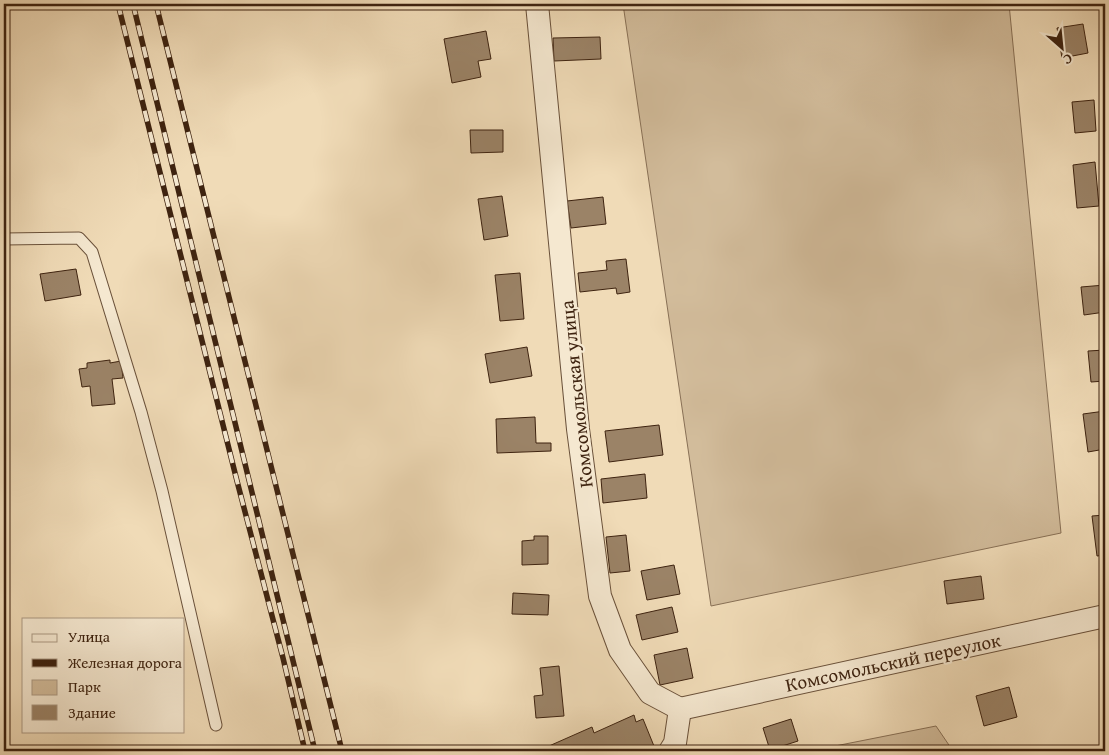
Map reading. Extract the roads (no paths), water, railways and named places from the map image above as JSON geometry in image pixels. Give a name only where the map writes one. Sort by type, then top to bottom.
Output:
[{"type":"street","name":"Комсомольская улица","points":[[537,4],[578,429],[600,596],[620,650],[650,693],[680,710]]},
{"type":"street","name":"Комсомольский переулок","points":[[680,710],[1105,616]]},
{"type":"street","points":[[670,751],[675,743],[680,710]]},
{"type":"lane","points":[[4,239],[79,238],[92,252],[141,412],[162,491],[216,725]]},
{"type":"railway","points":[[118,4],[305,751]]},
{"type":"railway","points":[[133,4],[315,751]]},
{"type":"railway","points":[[156,4],[342,751]]}]
